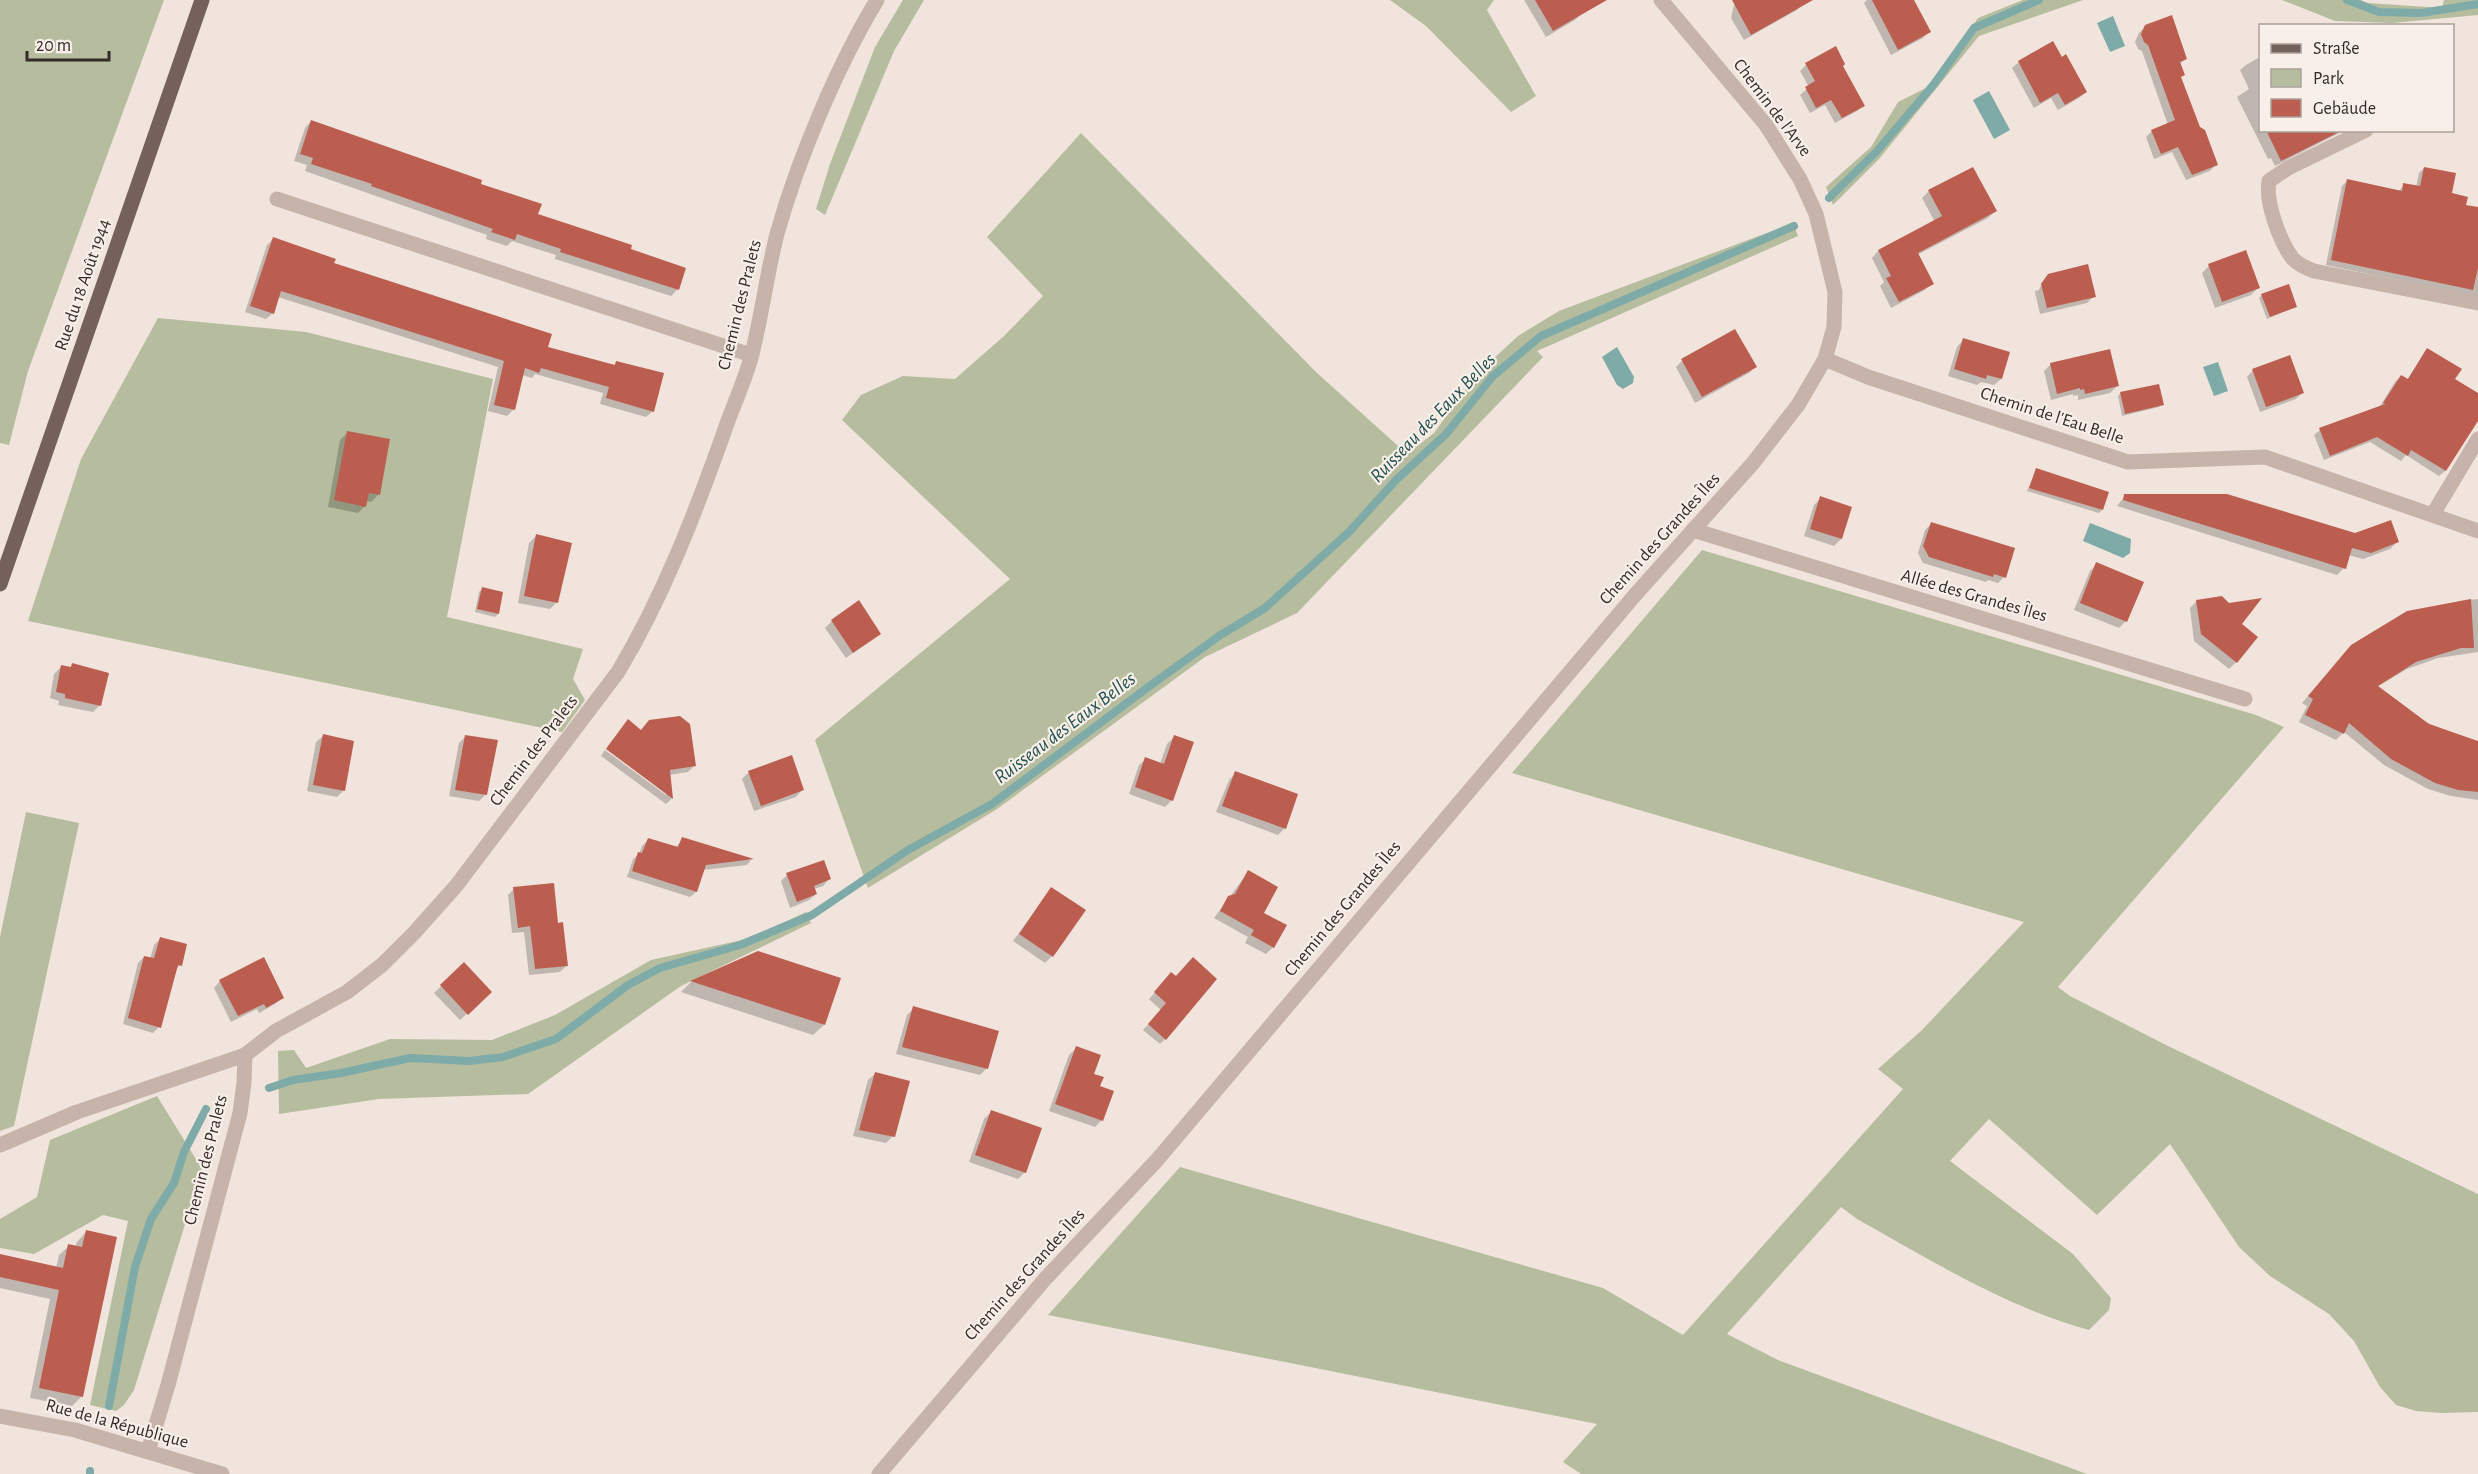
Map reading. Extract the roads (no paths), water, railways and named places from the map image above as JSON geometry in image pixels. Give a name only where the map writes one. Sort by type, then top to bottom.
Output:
[{"type":"main road","name":"Rue du 18 Août 1944","points":[[0,584],[202,0]]},
{"type":"street","name":"Chemin des Pralets","points":[[148,1451],[168,1385],[240,1113],[245,1054],[276,1031],[347,992],[382,964],[414,933],[456,886],[618,672],[636,642],[674,561],[707,480],[751,355],[777,235],[793,184],[831,90],[877,0]]},
{"type":"street","name":"Chemin de l'Arve","points":[[1661,0],[1766,126],[1800,179],[1816,214],[1835,292],[1834,327],[1825,359]]},
{"type":"street","points":[[2362,132],[2288,168],[2269,181],[2267,191],[2269,202],[2283,241],[2294,260],[2314,271],[2478,303]]},
{"type":"street","points":[[277,199],[751,355]]},
{"type":"street","name":"Chemin de l'Eau Belle","points":[[1825,359],[1868,376],[2128,462],[2265,457],[2478,531]]},
{"type":"street","name":"Chemin des Grandes Îles","points":[[879,1474],[1045,1278],[1157,1160],[1635,595],[1779,431],[1798,405],[1825,359]]},
{"type":"street","points":[[2433,514],[2478,439]]},
{"type":"street","name":"Allée des Grandes Îles","points":[[1693,530],[2245,699]]},
{"type":"street","points":[[0,1145],[77,1112],[245,1054]]},
{"type":"street","name":"Rue de la République","points":[[0,1416],[75,1430],[222,1474]]},
{"type":"water","points":[[2113,16],[2125,46],[2110,52],[2097,23]]},
{"type":"water","points":[[1989,91],[2010,130],[1994,139],[1973,100]]},
{"type":"water","points":[[1617,347],[1634,377],[1633,383],[1623,389],[1617,385],[1602,357]]},
{"type":"water","points":[[2218,362],[2228,391],[2214,396],[2203,367]]},
{"type":"water","points":[[2090,523],[2131,539],[2130,553],[2123,558],[2083,541]]},
{"type":"waterway","name":"Ruisseau des Eaux Belles","points":[[1829,198],[1877,151],[1934,84],[1974,28],[2039,0]]},
{"type":"waterway","name":"Ruisseau des Eaux Belles","points":[[2347,0],[2379,12],[2421,13],[2478,4]]},
{"type":"waterway","name":"Ruisseau des Eaux Belles","points":[[269,1088],[293,1080],[341,1073],[410,1058],[469,1061],[503,1057],[556,1039],[628,985],[660,968],[740,945],[812,915],[908,850],[992,804],[1219,636],[1265,608],[1349,532],[1396,480],[1446,434],[1493,376],[1541,336],[1794,226]]},
{"type":"waterway","name":"Ruisseau des Eaux Belles","points":[[109,1406],[135,1267],[151,1219],[174,1183],[184,1152],[206,1109]]}]
